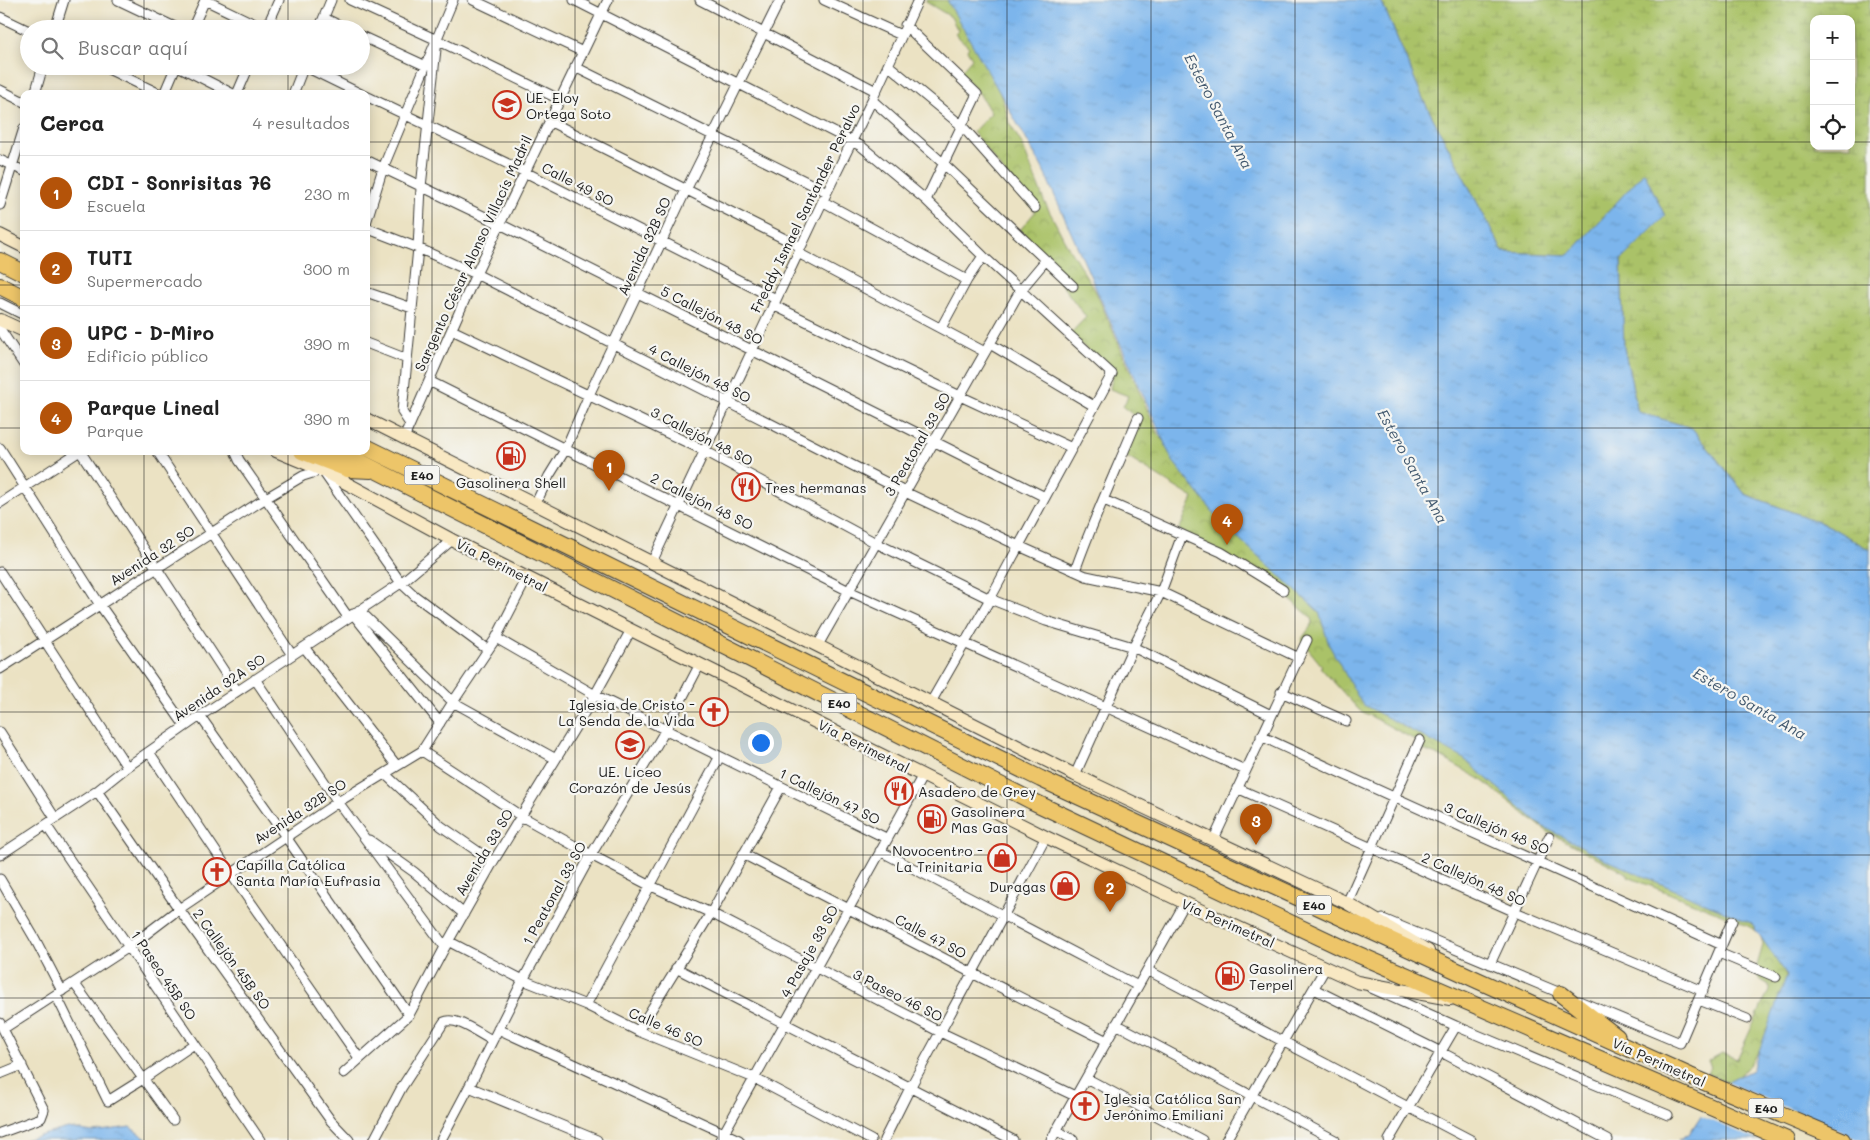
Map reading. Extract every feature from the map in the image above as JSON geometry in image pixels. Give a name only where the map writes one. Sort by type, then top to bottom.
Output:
[{"type":"highway","points":[[0,261],[20,271]]},
{"type":"highway","points":[[0,286],[20,296]]},
{"type":"highway","points":[[370,438],[420,474]]},
{"type":"highway","name":"Vía Perimetral","points":[[370,449],[1041,779],[1690,1076],[1842,1140]]},
{"type":"highway","points":[[312,455],[348,469],[376,470]]},
{"type":"highway","name":"Vía Perimetral","points":[[346,455],[1032,801],[1343,948],[1787,1140]]},
{"type":"highway","points":[[1032,801],[1041,779]]},
{"type":"highway","points":[[1562,994],[1639,1053]]},
{"type":"street","points":[[58,20],[64,0]]},
{"type":"street","points":[[118,0],[160,20]]},
{"type":"street","points":[[196,20],[205,0],[247,20]]},
{"type":"street","points":[[270,20],[279,0]]},
{"type":"street","points":[[328,20],[324,18],[331,0]]},
{"type":"street","points":[[350,0],[559,99]]},
{"type":"street","points":[[370,209],[382,168],[454,0]]},
{"type":"street","points":[[473,0],[583,52]]},
{"type":"street","points":[[574,0],[861,146],[926,200],[1020,291],[1112,374],[1019,546],[931,702]]},
{"type":"street","name":"Sargento César Alonso Villacís Madril","points":[[404,438],[476,274],[608,0]]},
{"type":"street","points":[[700,0],[876,91]]},
{"type":"street","name":"Avenida 32B SO","points":[[535,504],[565,450],[686,190],[780,0]]},
{"type":"street","points":[[824,0],[901,35]]},
{"type":"street","name":"Freddy Ismael Santander Peralvo","points":[[652,562],[918,0]]},
{"type":"street","points":[[0,18],[20,27]]},
{"type":"street","points":[[905,25],[977,94],[926,200]]},
{"type":"street","points":[[370,40],[426,66]]},
{"type":"street","points":[[410,424],[402,412],[418,248],[421,187],[437,40]]},
{"type":"street","points":[[888,65],[962,126],[1035,208]]},
{"type":"street","points":[[575,67],[713,137],[824,197],[967,280]]},
{"type":"street","points":[[35,90],[40,75]]},
{"type":"street","points":[[121,75],[152,90]]},
{"type":"street","points":[[166,90],[173,75]]},
{"type":"street","points":[[196,75],[227,90]]},
{"type":"street","points":[[237,90],[244,75]]},
{"type":"street","points":[[295,90],[300,75]]},
{"type":"street","points":[[322,75],[353,90]]},
{"type":"street","points":[[0,90],[20,100]]},
{"type":"street","name":"Calle 49 SO","points":[[370,98],[525,172],[960,396],[1072,448]]},
{"type":"street","points":[[872,100],[944,164],[1073,286]]},
{"type":"street","points":[[549,121],[686,190],[941,328],[988,348],[1094,406]]},
{"type":"street","points":[[0,205],[20,140]]},
{"type":"street","points":[[0,160],[20,169]]},
{"type":"street","name":"5 Callejón 48 SO","points":[[370,162],[500,224],[1045,497]]},
{"type":"street","name":"4 Callejón 48 SO","points":[[370,230],[418,248],[476,274],[905,492],[1019,546],[1086,576],[1162,592],[1297,657]]},
{"type":"street","points":[[0,235],[20,244]]},
{"type":"street","points":[[941,328],[967,280],[983,256]]},
{"type":"street","name":"3 Peatonal 33 SO","points":[[818,645],[1020,291],[1046,260]]},
{"type":"street","points":[[370,293],[412,308]]},
{"type":"street","points":[[0,304],[20,313]]},
{"type":"street","points":[[0,328],[20,330]]},
{"type":"street","points":[[0,328],[20,359]]},
{"type":"street","name":"3 Callejón 48 SO","points":[[452,330],[705,451],[876,543],[990,598],[1046,621],[1133,647],[1271,715]]},
{"type":"street","points":[[370,345],[407,359]]},
{"type":"street","name":"2 Callejón 48 SO","points":[[429,381],[849,591],[1245,770]]},
{"type":"street","points":[[1075,571],[1090,528],[1104,500],[1138,418]]},
{"type":"street","name":"Vía Perimetral","points":[[370,422],[1075,775],[1347,903],[1477,980]]},
{"type":"street","points":[[0,448],[100,605],[186,726]]},
{"type":"street","points":[[0,503],[74,455]]},
{"type":"street","points":[[83,455],[237,691]]},
{"type":"street","points":[[160,455],[292,655]]},
{"type":"street","points":[[237,455],[266,498],[440,723]]},
{"type":"street","name":"Vía Perimetral","points":[[286,455],[322,470],[452,540],[1046,837],[1185,903],[1357,982],[1467,1002]]},
{"type":"street","points":[[322,470],[401,583],[415,596],[488,650]]},
{"type":"street","name":"Avenida 32 SO","points":[[0,669],[266,498],[303,476],[322,470]]},
{"type":"street","points":[[1104,500],[1221,552],[1283,590]]},
{"type":"street","points":[[1075,775],[1133,647],[1162,592],[1182,535]]},
{"type":"street","name":"Avenida 32A SO","points":[[0,855],[97,791],[127,767],[200,716],[401,583],[452,540]]},
{"type":"street","points":[[0,572],[127,767]]},
{"type":"street","name":"Avenida 32B SO","points":[[1,1026],[59,993],[129,947],[286,836],[422,751],[452,702],[496,638],[527,578]]},
{"type":"street","points":[[354,614],[452,702],[556,759]]},
{"type":"street","name":"Avenida 33 SO","points":[[344,1073],[409,1015],[446,944],[493,862],[595,695],[631,630]]},
{"type":"street","name":"1 Callejón 47 SO","points":[[496,638],[595,695],[665,731],[886,838]]},
{"type":"street","points":[[1213,841],[1297,657],[1307,640]]},
{"type":"street","points":[[304,647],[397,766]]},
{"type":"street","name":"1 Peatonal 33 SO","points":[[441,1140],[470,1087],[523,980],[591,855],[665,731],[700,664]]},
{"type":"street","points":[[255,679],[338,802],[446,944]]},
{"type":"street","points":[[1281,692],[1346,721]]},
{"type":"street","points":[[200,716],[286,836],[409,1015]]},
{"type":"street","points":[[0,732],[55,818]]},
{"type":"street","name":"3 Callejón 48 SO","points":[[1261,736],[1394,798],[1538,860],[1776,977]]},
{"type":"street","points":[[1420,740],[1347,903],[1680,1043],[1732,921]]},
{"type":"street","points":[[422,751],[521,816]]},
{"type":"street","points":[[149,752],[359,1058]]},
{"type":"street","points":[[586,1005],[719,758]]},
{"type":"street","points":[[384,774],[441,826],[493,862]]},
{"type":"street","name":"4 Pasaje 33 SO","points":[[723,1136],[886,838],[923,775]]},
{"type":"street","points":[[638,1031],[711,914],[781,787]]},
{"type":"street","name":"2 Callejón 48 SO","points":[[1237,788],[1701,995],[1747,1019]]},
{"type":"street","name":"2 Callejón 45B SO","points":[[97,791],[179,910],[331,1121],[350,1140]]},
{"type":"street","name":"3 Paseo 46 SO","points":[[521,816],[591,855],[711,914],[940,1032],[1076,1096]]},
{"type":"street","name":"1 Paseo 45B SO","points":[[46,825],[260,1140]]},
{"type":"street","points":[[363,836],[414,872],[464,914]]},
{"type":"street","points":[[884,1140],[910,1088],[1046,837]]},
{"type":"street","points":[[1490,964],[1549,837]]},
{"type":"street","points":[[880,851],[1138,986]]},
{"type":"street","name":"Calle 47 SO","points":[[743,854],[1107,1041]]},
{"type":"street","points":[[0,879],[35,939],[108,1102],[194,1044]]},
{"type":"street","points":[[1051,1140],[1185,903]]},
{"type":"street","name":"Calle 46 SO","points":[[446,944],[523,980],[586,1005],[638,1031],[754,1078],[871,1140]]},
{"type":"street","points":[[676,968],[1012,1140]]},
{"type":"street","points":[[1226,1140],[1326,968]]},
{"type":"street","points":[[1147,970],[1472,1140]]},
{"type":"street","points":[[1357,982],[1456,1026],[1668,1114]]},
{"type":"street","points":[[74,983],[173,1120]]},
{"type":"street","points":[[1314,989],[1441,1052],[1608,1140]]},
{"type":"street","points":[[374,1140],[402,1087],[444,1022],[455,1020],[492,1040]]},
{"type":"street","points":[[1116,1024],[1335,1140]]},
{"type":"street","points":[[0,1134],[41,1118],[44,1113],[44,1107],[1,1026]]},
{"type":"street","points":[[1389,1140],[1456,1026]]},
{"type":"street","points":[[498,1029],[723,1136],[739,1140]]},
{"type":"street","points":[[0,1074],[22,1065]]},
{"type":"street","points":[[1086,1078],[1202,1140]]},
{"type":"street","points":[[470,1087],[597,1140]]},
{"type":"street","points":[[1056,1130],[1073,1140]]},
{"type":"green space","points":[[926,0],[960,0],[993,75],[1009,123],[1022,144],[1044,201],[1067,245],[1096,292],[1157,432],[1174,456],[1743,906],[1785,968],[1787,982],[1768,1038],[1733,1084],[1707,1073],[1711,1067],[1708,1061],[1722,1053],[1737,1059],[1769,990],[1769,985],[1761,980],[1755,972],[1763,945],[1760,933],[1739,921],[1628,877],[1628,874],[1548,832],[1480,779],[1439,756],[1421,749],[1417,741],[1359,710],[1320,667],[1322,666],[1301,640],[1313,623],[1312,618],[1282,593],[1179,530],[1193,498],[1122,454],[1136,417],[1123,407],[1128,396],[1110,389],[1113,374],[1070,334],[1086,317],[1020,230],[1035,212],[973,132],[991,113],[979,93],[960,72],[972,58],[967,50],[969,47],[955,34],[958,31],[951,17],[926,2]]},
{"type":"green space","points":[[1381,0],[1870,0],[1870,550],[1829,526],[1745,494],[1692,428],[1638,412],[1624,348],[1621,260],[1665,216],[1644,173],[1569,255],[1503,252],[1424,101]]},
{"type":"water","name":"Estero Santa Ana","points":[[947,0],[1381,0],[1424,101],[1503,252],[1569,255],[1644,172],[1665,216],[1621,260],[1624,348],[1638,412],[1692,428],[1745,494],[1829,526],[1870,550],[1870,1140],[1678,1140],[1689,1134],[1720,1086],[1752,1070],[1787,975],[1751,923],[1609,861],[1542,826],[1463,758],[1362,704],[1329,645],[1319,612],[1221,522],[1172,460],[1042,167]]},
{"type":"water","points":[[130,1127],[148,1140],[24,1140],[68,1128],[93,1132]]},
{"type":"pier","points":[[1724,1081],[1862,1140],[1758,1140],[1698,1115],[1718,1084]]},
{"type":"place","name":"UE. Eloy Ortega Soto","points":[[507,105]]},
{"type":"place","name":"Gasolinera Shell","points":[[511,456]]},
{"type":"place","name":"Tres hermanas","points":[[746,487]]},
{"type":"place","name":"CDI - Sonrisitas 76","points":[[609,491]]},
{"type":"place","name":"Parque Lineal","points":[[1227,545]]},
{"type":"place","name":"Iglesia de Cristo - La Senda de la Vida","points":[[714,712]]},
{"type":"place","name":"UE. Liceo Corazón de Jesús","points":[[630,745]]},
{"type":"place","name":"Asadero de Grey","points":[[899,791]]},
{"type":"place","name":"Gasolinera Mas Gas","points":[[932,819]]},
{"type":"place","name":"UPC - D-Miro","points":[[1256,845]]},
{"type":"place","name":"Novocentro - La Trinitaria","points":[[1002,858]]},
{"type":"place","name":"Capilla Católica Santa María Eufrasia","points":[[217,872]]},
{"type":"place","name":"Duragas","points":[[1065,886]]},
{"type":"place","name":"TUTI","points":[[1110,912]]},
{"type":"place","name":"Gasolinera Terpel","points":[[1230,976]]},
{"type":"place","name":"Iglesia Católica San Jerónimo Emiliani","points":[[1085,1106]]}]
